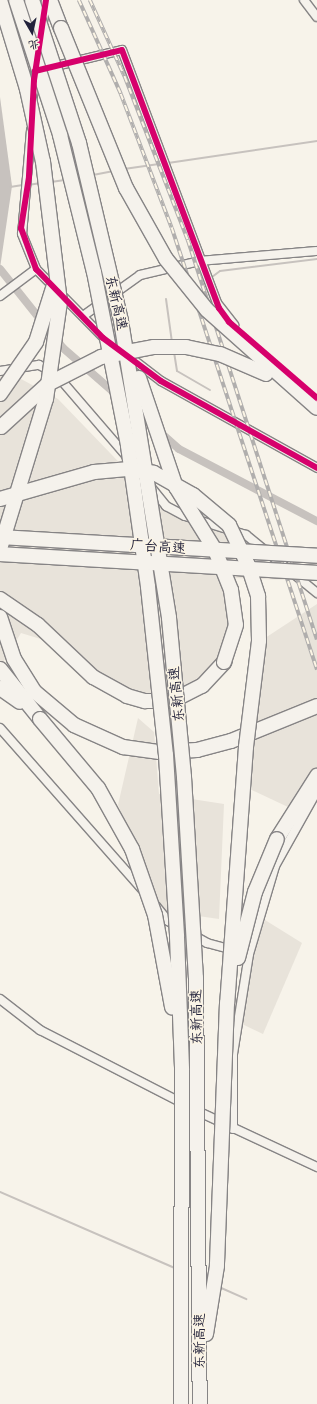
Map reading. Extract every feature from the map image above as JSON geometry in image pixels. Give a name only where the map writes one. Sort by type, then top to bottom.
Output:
[{"type":"highway","points":[[0,0],[36,129],[57,261],[60,317],[52,377],[0,548]]},
{"type":"highway","name":"东新高速","points":[[16,0],[60,135],[94,272],[138,513],[166,755],[182,1070],[181,1404]]},
{"type":"highway","name":"东新高速","points":[[32,0],[79,143],[121,321],[156,524],[184,777],[196,978],[200,1404]]},
{"type":"highway","points":[[50,0],[126,188],[166,259],[207,310],[317,408]]},
{"type":"highway","points":[[0,394],[17,374],[39,335],[52,298],[57,261]]},
{"type":"highway","points":[[0,599],[38,625],[93,677],[110,689],[145,701],[172,701],[202,686],[224,662],[233,641],[236,608],[227,578],[168,468],[121,321]]},
{"type":"highway","points":[[0,429],[48,384],[77,367],[101,357],[154,347],[186,347],[220,354],[251,365],[301,394]]},
{"type":"highway","points":[[0,500],[88,474],[146,471],[194,494],[228,525],[239,543],[254,583],[260,618],[227,1003],[217,1266],[200,1363]]},
{"type":"highway","name":"广台高速","points":[[0,537],[317,556]]},
{"type":"highway","name":"广台高速","points":[[0,554],[317,572]]},
{"type":"highway","points":[[0,617],[14,659],[35,692],[74,725],[123,747],[160,752],[197,750],[232,741],[317,706]]},
{"type":"highway","points":[[0,669],[106,801],[141,872],[160,939],[182,1070]]},
{"type":"highway","points":[[0,688],[40,719]]},
{"type":"highway","points":[[227,1003],[264,866],[277,839],[317,776]]},
{"type":"street","points":[[46,0],[35,70],[29,177],[21,228],[36,269],[103,338],[161,381],[317,468]]},
{"type":"street","points":[[304,0],[317,17]]},
{"type":"street","points":[[35,70],[122,50],[200,261],[220,308],[229,322],[317,398]]},
{"type":"street","points":[[83,316],[140,275],[200,261],[317,251]]},
{"type":"street","points":[[1,295],[24,275],[36,269]]},
{"type":"street","points":[[0,370],[39,364],[55,373],[166,506],[185,516],[246,535],[317,593]]},
{"type":"street","points":[[0,728],[20,747],[168,921],[207,943],[249,954]]},
{"type":"street","points":[[233,1129],[233,1054],[249,954],[275,866],[317,791]]},
{"type":"street","points":[[0,999],[40,1030],[233,1129],[317,1167]]},
{"type":"shaded area","points":[[0,97],[12,186],[0,268]]},
{"type":"shaded area","points":[[10,373],[58,399],[165,510],[185,521],[226,533],[291,580],[234,578],[228,640],[208,675],[186,690],[142,696],[104,680],[70,648],[21,633],[0,667],[0,375]]},
{"type":"shaded area","points":[[317,604],[317,770],[288,807],[239,784],[262,640]]},
{"type":"shaded area","points":[[138,718],[154,732],[159,794],[224,804],[219,919],[163,911],[118,805]]},
{"type":"shaded area","points":[[265,920],[302,943],[263,1034],[242,1024],[253,954]]},
{"type":"waterway","points":[[168,163],[317,141]]},
{"type":"waterway","points":[[124,169],[161,164]]},
{"type":"waterway","points":[[93,175],[114,171]]},
{"type":"waterway","points":[[51,182],[65,180]]},
{"type":"waterway","points":[[28,185],[41,183]]},
{"type":"waterway","points":[[10,187],[23,185]]},
{"type":"waterway","points":[[212,277],[220,271],[317,259]]},
{"type":"waterway","points":[[0,269],[63,348],[118,396]]},
{"type":"waterway","points":[[166,299],[172,342]]},
{"type":"waterway","points":[[174,352],[177,371],[210,390]]},
{"type":"waterway","points":[[136,411],[179,449],[317,521]]},
{"type":"waterway","points":[[0,1192],[177,1269]]},
{"type":"waterway","points":[[219,1287],[246,1299]]},
{"type":"railway","points":[[79,0],[121,94],[172,228],[317,670]]},
{"type":"railway","points":[[90,0],[125,77],[188,240],[317,640]]},
{"type":"cycle path","points":[[46,0],[34,80],[29,177],[21,228],[36,269],[103,338],[161,381],[317,468]]},
{"type":"cycle path","points":[[35,71],[122,50],[219,308],[229,322],[317,398]]}]
